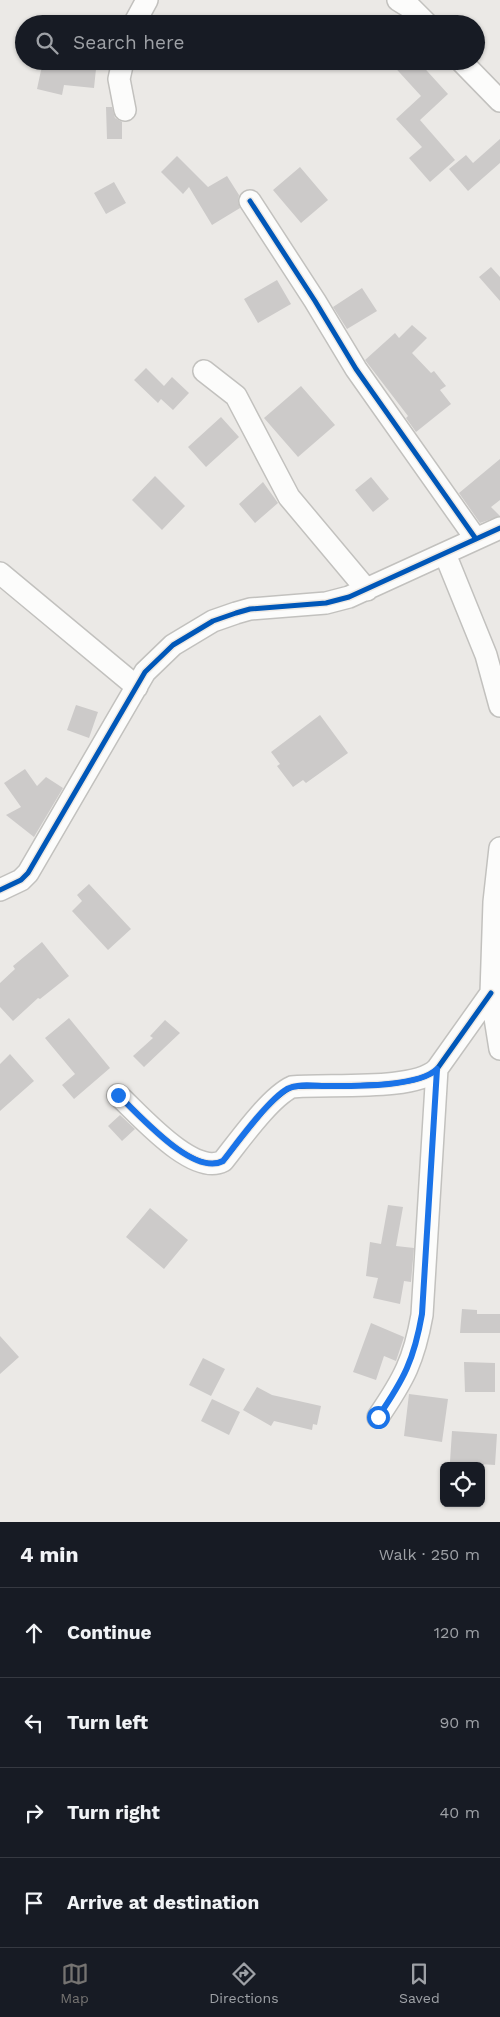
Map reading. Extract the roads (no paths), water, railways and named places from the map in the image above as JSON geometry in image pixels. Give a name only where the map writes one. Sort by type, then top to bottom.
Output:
[{"type":"street","points":[[139,15],[147,0]]},
{"type":"street","points":[[398,0],[418,15]]},
{"type":"street","points":[[121,70],[119,79],[125,110]]},
{"type":"street","points":[[470,70],[500,101]]},
{"type":"street","points":[[250,201],[315,301],[356,369],[476,540]]},
{"type":"street","points":[[204,371],[236,396],[289,497],[367,590]]},
{"type":"street","points":[[0,890],[21,880],[31,870],[136,686],[153,663],[173,644],[214,621],[250,609],[326,603],[367,590],[500,528]]},
{"type":"street","points":[[445,554],[486,655],[500,706]]},
{"type":"street","points":[[0,573],[136,686]]},
{"type":"street","points":[[500,848],[494,902],[491,993],[500,1049]]},
{"type":"street","points":[[118,1095],[176,1148],[193,1160],[217,1164],[223,1161],[285,1090],[302,1086],[350,1086],[417,1079],[428,1076],[437,1069],[491,993]]},
{"type":"street","points":[[378,1417],[405,1376],[420,1323],[427,1252],[437,1069]]}]
